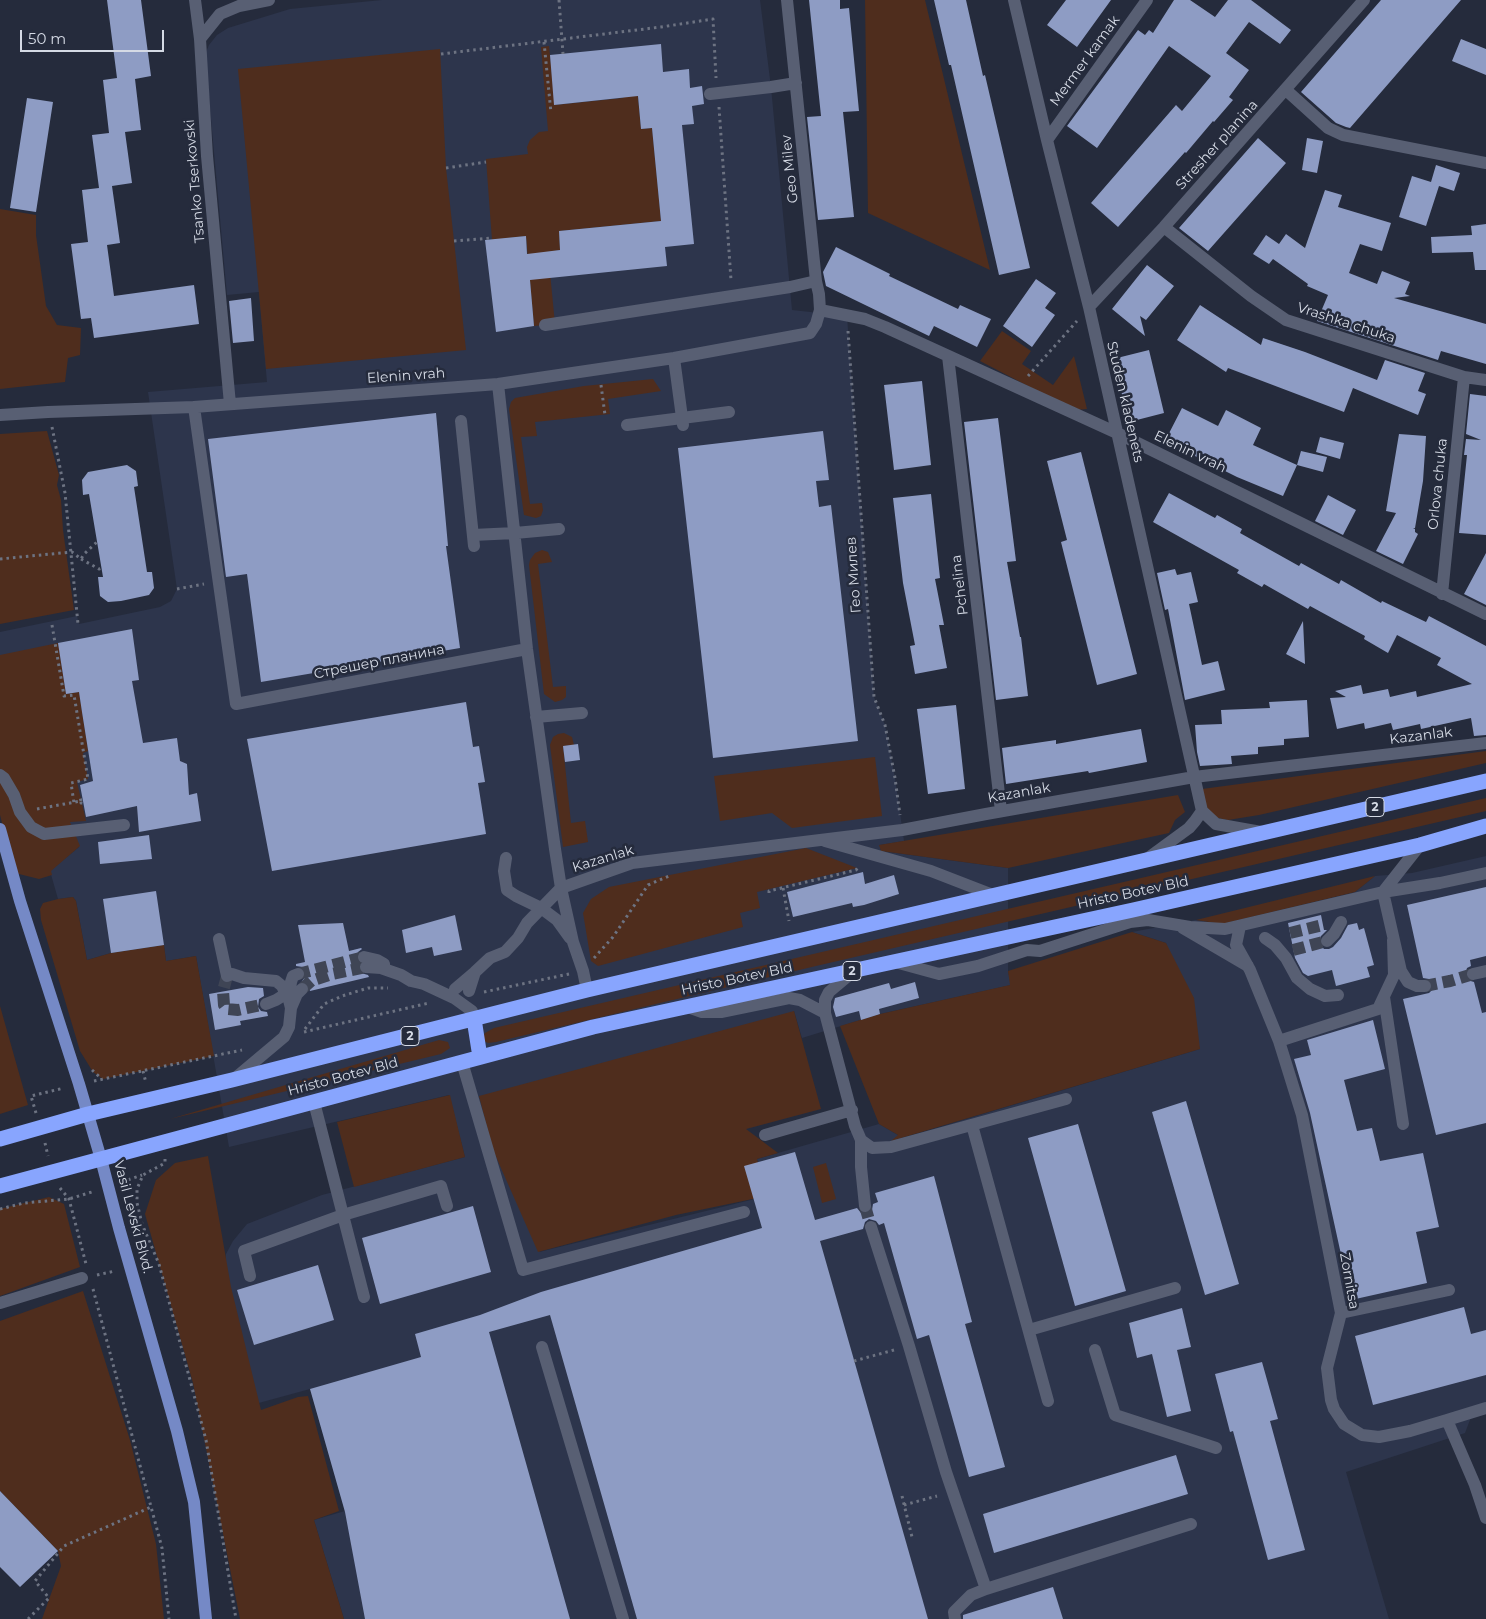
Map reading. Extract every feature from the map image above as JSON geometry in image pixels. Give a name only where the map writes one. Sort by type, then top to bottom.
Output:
[{"type":"highway","name":"Hristo Botev Bld","points":[[0,1139],[88,1114],[232,1080],[473,1015],[1486,781]]},
{"type":"highway","name":"Hristo Botev Bld","points":[[0,1186],[593,1027],[1133,910],[1420,845],[1486,826]]},
{"type":"highway","points":[[473,1015],[480,1057]]},
{"type":"main road","name":"Vasil Levski Blvd.","points":[[0,829],[20,901],[88,1114],[107,1187],[178,1431],[194,1502],[206,1619]]},
{"type":"street","name":"Tsanko Tserkovski","points":[[195,0],[200,39],[207,156],[230,404]]},
{"type":"street","points":[[200,39],[220,14],[239,6],[269,0]]},
{"type":"street","name":"Geo Milev","points":[[787,0],[820,310]]},
{"type":"street","name":"Studen kladenets","points":[[1014,0],[1088,307],[1202,811]]},
{"type":"street","name":"Mermer kamak","points":[[1047,140],[1147,0]]},
{"type":"street","name":"Stresher planina","points":[[1088,307],[1164,227],[1364,0]]},
{"type":"street","points":[[714,94],[771,88],[796,83]]},
{"type":"street","points":[[1286,90],[1328,128],[1343,135],[1486,163]]},
{"type":"street","name":"Vrashka chuka","points":[[1164,227],[1250,296],[1286,320],[1464,377],[1486,380]]},
{"type":"street","points":[[545,325],[790,287],[816,281]]},
{"type":"street","name":"Elenin vrah","points":[[0,415],[194,407],[498,384],[674,358],[810,333],[816,324],[820,310],[865,319],[878,324],[1117,433],[1486,614]]},
{"type":"street","name":"Pchelina","points":[[948,356],[1001,811]]},
{"type":"street","points":[[674,358],[682,421]]},
{"type":"street","name":"Orlova chuka","points":[[1442,594],[1464,377]]},
{"type":"street","points":[[498,384],[527,649],[561,888],[573,942],[587,990]]},
{"type":"street","points":[[194,407],[219,582]]},
{"type":"street","points":[[627,425],[682,421],[729,412]]},
{"type":"street","points":[[461,420],[473,541],[515,533],[558,529]]},
{"type":"street","name":"Стрешер планина","points":[[219,582],[236,704],[527,649]]},
{"type":"street","points":[[536,717],[582,713]]},
{"type":"street","name":"Kazanlak","points":[[561,888],[632,863],[902,830],[1194,777],[1486,743]]},
{"type":"street","points":[[0,775],[4,778],[14,795],[20,812],[31,827],[44,834],[124,825]]},
{"type":"street","points":[[1145,861],[1189,828],[1202,811],[1216,824],[1264,833]]},
{"type":"street","points":[[818,840],[931,871],[994,895]]},
{"type":"street","points":[[1420,845],[1383,892],[1401,971],[1408,982],[1417,986],[1425,986]]},
{"type":"street","points":[[506,858],[504,871],[507,890],[541,908],[557,920],[573,942]]},
{"type":"street","points":[[893,962],[939,974],[978,966],[1027,950],[1040,951],[1130,922],[1148,920],[1225,929],[1383,892],[1486,873]]},
{"type":"street","points":[[452,996],[490,958],[505,952],[518,938],[527,923],[561,888]]},
{"type":"street","points":[[1133,910],[1176,924],[1248,966]]},
{"type":"street","points":[[1327,941],[1341,922]]},
{"type":"street","name":"Zornitsa","points":[[1240,926],[1236,945],[1248,966],[1279,1041],[1302,1115],[1341,1313],[1327,1368],[1334,1409],[1344,1424],[1362,1435],[1379,1437],[1410,1431],[1486,1408]]},
{"type":"street","points":[[219,939],[226,976],[232,974],[244,978],[276,981],[294,992]]},
{"type":"street","points":[[1279,1041],[1378,1009],[1394,975],[1393,940]]},
{"type":"street","points":[[1270,942],[1290,954],[1297,978],[1310,989],[1325,996],[1338,995]]},
{"type":"street","points":[[365,962],[377,960],[411,981],[424,984],[452,996],[473,1015]]},
{"type":"street","points":[[855,970],[828,992],[825,1013],[861,1140],[861,1167],[865,1206]]},
{"type":"street","points":[[1473,974],[1486,971]]},
{"type":"street","points":[[473,1015],[469,993],[475,972]]},
{"type":"street","points":[[266,1004],[294,992]]},
{"type":"street","points":[[232,1080],[284,1037],[289,1027],[294,992]]},
{"type":"street","points":[[452,996],[469,993]]},
{"type":"street","points":[[1384,997],[1403,1124]]},
{"type":"street","points":[[688,1007],[702,1012],[721,1012],[789,998],[800,1000],[825,1013]]},
{"type":"street","points":[[462,1062],[523,1270],[744,1212]]},
{"type":"street","points":[[861,1140],[872,1148],[891,1147],[1066,1099]]},
{"type":"street","points":[[314,1102],[364,1297]]},
{"type":"street","points":[[765,1135],[852,1110]]},
{"type":"street","points":[[972,1125],[1048,1401]]},
{"type":"street","points":[[250,1276],[244,1251],[343,1215],[441,1186],[447,1206]]},
{"type":"street","points":[[870,1227],[909,1346],[952,1492],[986,1589]]},
{"type":"street","points":[[0,1303],[86,1277]]},
{"type":"street","points":[[1028,1330],[1175,1288]]},
{"type":"street","points":[[1341,1313],[1449,1290]]},
{"type":"street","points":[[542,1347],[607,1571],[623,1619]]},
{"type":"street","points":[[1094,1350],[1115,1415],[1216,1448]]},
{"type":"street","points":[[1447,1420],[1475,1485],[1486,1518]]},
{"type":"street","points":[[955,1619],[954,1612],[971,1595],[1192,1524]]},
{"type":"path","points":[[559,0],[563,54]]},
{"type":"path","points":[[441,54],[713,19],[714,94],[731,272]]},
{"type":"path","points":[[544,42],[550,113]]},
{"type":"path","points":[[446,168],[486,162]]},
{"type":"path","points":[[454,241],[491,238]]},
{"type":"path","points":[[1018,388],[1088,307]]},
{"type":"path","name":"Гео Милев","points":[[847,316],[874,697],[885,725],[902,830]]},
{"type":"path","points":[[601,385],[605,415]]},
{"type":"path","points":[[48,412],[65,493],[78,624]]},
{"type":"path","points":[[81,560],[84,554],[97,542]]},
{"type":"path","points":[[0,559],[72,552],[81,560],[99,569],[102,568]]},
{"type":"path","points":[[177,589],[219,582]]},
{"type":"path","points":[[52,625],[64,696],[74,695],[88,779],[71,783],[75,803],[82,802],[80,798],[82,797]]},
{"type":"path","points":[[769,893],[769,891],[857,872],[868,854]]},
{"type":"path","points":[[469,993],[583,971],[612,937],[648,885],[674,873]]},
{"type":"path","points":[[783,888],[790,921]]},
{"type":"path","points":[[304,1031],[324,1004],[368,988],[394,988]]},
{"type":"path","points":[[284,1037],[452,996]]},
{"type":"path","points":[[102,1079],[247,1048]]},
{"type":"path","points":[[31,1096],[58,1184],[69,1199],[86,1277],[152,1508],[162,1548],[169,1619]]},
{"type":"path","points":[[0,1209],[24,1203],[69,1199],[143,1175],[165,1163]]},
{"type":"path","points":[[143,1175],[137,1189],[137,1203],[142,1224],[159,1264],[206,1440],[236,1619]]},
{"type":"path","points":[[86,1277],[130,1267]]},
{"type":"path","points":[[854,1361],[909,1346]]},
{"type":"path","points":[[904,1505],[952,1492]]},
{"type":"path","points":[[902,1496],[912,1537]]},
{"type":"path","points":[[28,1619],[50,1598],[35,1581],[64,1546],[152,1508]]},
{"type":"shaded area","points":[[382,0],[760,0],[771,87],[792,310],[847,316],[874,697],[885,725],[904,841],[880,845],[881,851],[1008,868],[1008,971],[1011,985],[880,1014],[802,1038],[794,1011],[539,1252],[767,1196],[757,1159],[879,1124],[903,1138],[1200,1049],[1166,943],[1132,932],[1196,920],[1222,924],[1355,892],[1375,876],[1412,873],[1486,856],[1486,1408],[1473,1412],[1465,1433],[1346,1472],[1389,1619],[344,1619],[314,1520],[345,1511],[310,1389],[244,1407],[223,1277],[226,1254],[233,1241],[247,1224],[322,1195],[465,1157],[449,1095],[229,1147],[196,956],[166,961],[164,946],[111,953],[87,960],[76,901],[73,897],[58,899],[50,871],[79,847],[0,671],[0,632],[77,616],[79,624],[160,607],[171,601],[177,589],[148,392],[267,382],[259,292],[227,295],[204,57],[209,45],[217,35],[228,28],[290,9]]},
{"type":"shaded area","points":[[865,0],[925,0],[990,270],[868,213]]},
{"type":"shaded area","points":[[549,46],[555,105],[623,98],[636,78],[641,129],[652,128],[661,221],[559,231],[560,250],[548,252],[555,324],[534,326],[526,236],[492,240],[486,159],[528,154],[527,147],[530,140],[539,132],[548,131],[541,47]]},
{"type":"shaded area","points":[[440,49],[446,168],[466,350],[266,369],[238,69]]},
{"type":"shaded area","points":[[0,209],[36,215],[36,235],[46,306],[57,325],[81,328],[80,355],[68,358],[65,382],[0,389]]},
{"type":"shaded area","points":[[1002,331],[1031,351],[1022,364],[1053,385],[1074,356],[1087,409],[1074,410],[980,361]]},
{"type":"shaded area","points":[[653,379],[661,391],[608,399],[610,414],[535,422],[537,436],[521,437],[530,504],[542,503],[543,510],[541,516],[536,518],[524,515],[509,409],[511,402],[515,398],[584,386]]},
{"type":"shaded area","points":[[47,431],[59,475],[57,485],[61,500],[63,530],[74,610],[0,624],[0,434]]},
{"type":"shaded area","points":[[542,550],[548,552],[552,562],[538,564],[553,687],[566,686],[566,697],[555,702],[544,694],[529,565],[535,553]]},
{"type":"shaded area","points":[[58,643],[66,694],[79,692],[88,751],[83,753],[88,779],[77,782],[86,821],[70,822],[80,846],[51,871],[52,875],[39,879],[15,873],[0,815],[0,655]]},
{"type":"shaded area","points":[[564,733],[572,737],[574,745],[563,746],[571,823],[585,821],[588,842],[563,847],[550,745],[553,737]]},
{"type":"shaded area","points":[[1486,751],[1486,763],[1259,815],[1228,820],[1218,818],[1207,812],[1202,789]]},
{"type":"shaded area","points":[[875,757],[882,816],[792,828],[772,813],[720,821],[714,776]]},
{"type":"shaded area","points":[[1178,795],[1185,812],[1175,820],[1169,833],[1008,868],[881,851],[879,845]]},
{"type":"shaded area","points":[[1486,798],[1486,811],[496,1042],[488,1043],[484,1041],[483,1037],[485,1033],[494,1028]]},
{"type":"shaded area","points":[[806,848],[857,868],[757,892],[760,908],[740,913],[743,927],[598,966],[591,961],[583,913],[591,899],[609,887]]},
{"type":"shaded area","points":[[1375,876],[1355,892],[1222,924],[1196,920]]},
{"type":"shaded area","points":[[73,897],[76,901],[87,960],[111,953],[164,945],[166,961],[196,956],[214,1056],[103,1079],[93,1072],[80,1051],[41,920],[40,909],[43,903]]},
{"type":"shaded area","points":[[1132,932],[1166,943],[1194,998],[1200,1049],[891,1141],[898,1135],[879,1124],[840,1026],[880,1014],[1010,985],[1008,971]]},
{"type":"shaded area","points":[[0,1006],[28,1105],[0,1114]]},
{"type":"shaded area","points":[[794,1011],[821,1109],[746,1129],[778,1153],[757,1159],[767,1196],[676,1215],[538,1252],[493,1150],[479,1096]]},
{"type":"shaded area","points":[[439,1040],[448,1042],[450,1048],[441,1054],[170,1119]]},
{"type":"shaded area","points":[[450,1095],[465,1157],[354,1187],[337,1122]]},
{"type":"shaded area","points":[[208,1156],[231,1287],[261,1410],[298,1397],[308,1396],[339,1511],[314,1520],[344,1619],[240,1619],[193,1383],[145,1214],[156,1180],[175,1163]]},
{"type":"shaded area","points":[[826,1163],[836,1199],[822,1203],[813,1167]]},
{"type":"shaded area","points":[[49,1197],[64,1204],[80,1267],[0,1296],[0,1209]]},
{"type":"shaded area","points":[[83,1291],[130,1440],[156,1544],[164,1619],[42,1619],[61,1566],[58,1551],[0,1491],[0,1321]]},
{"type":"building","points":[[107,0],[141,0],[151,76],[135,79],[141,130],[125,132],[132,183],[112,186],[120,243],[107,245],[114,296],[194,285],[199,324],[94,338],[91,318],[81,319],[71,244],[88,242],[82,190],[99,188],[92,135],[109,133],[103,80],[117,78]]},
{"type":"building","points":[[809,0],[840,0],[840,9],[849,8],[859,111],[843,112],[854,217],[818,220],[807,117],[821,116]]},
{"type":"building","points":[[934,0],[966,0],[1030,268],[999,275],[951,65],[949,65]]},
{"type":"building","points":[[1066,0],[1111,0],[1077,47],[1047,25]]},
{"type":"building","points":[[1174,0],[1190,0],[1215,17],[1228,0],[1251,0],[1291,30],[1280,44],[1249,22],[1226,53],[1249,70],[1229,97],[1233,100],[1118,227],[1091,203],[1176,105],[1182,111],[1211,76],[1169,46],[1097,148],[1067,126],[1138,30],[1145,35],[1149,30],[1153,33]]},
{"type":"building","points":[[1381,0],[1461,0],[1350,128],[1346,127],[1336,123],[1301,92]]},
{"type":"building","points":[[1461,39],[1486,49],[1486,75],[1452,61]]},
{"type":"building","points":[[661,44],[663,72],[689,69],[690,88],[702,86],[704,104],[692,106],[694,124],[682,125],[694,244],[665,247],[667,266],[530,280],[534,326],[496,332],[485,240],[526,236],[527,254],[560,250],[559,231],[661,221],[652,128],[641,129],[638,96],[554,105],[550,55]]},
{"type":"building","points":[[27,98],[53,102],[36,212],[10,208]]},
{"type":"building","points":[[1258,138],[1286,163],[1208,251],[1179,228]]},
{"type":"building","points":[[1307,138],[1323,141],[1317,173],[1302,170]]},
{"type":"building","points":[[1436,165],[1460,173],[1454,191],[1439,186],[1426,226],[1399,217],[1412,176],[1431,182]]},
{"type":"building","points":[[1325,190],[1342,195],[1338,207],[1391,223],[1382,251],[1360,244],[1349,273],[1377,284],[1382,271],[1410,282],[1405,294],[1410,296],[1394,298],[1486,324],[1486,364],[1441,351],[1438,360],[1317,321],[1328,295],[1307,286],[1308,284],[1273,259],[1269,264],[1253,254],[1266,235],[1279,244],[1286,234],[1305,248]]},
{"type":"building","points":[[1486,224],[1486,270],[1475,270],[1473,252],[1432,253],[1431,237],[1472,235],[1471,226]]},
{"type":"building","points":[[836,247],[890,274],[889,276],[958,309],[960,305],[991,319],[977,347],[934,326],[929,336],[826,286],[823,272]]},
{"type":"building","points":[[1147,265],[1174,286],[1146,320],[1140,316],[1145,336],[1112,309]]},
{"type":"building","points":[[1036,279],[1056,293],[1045,308],[1055,315],[1032,347],[1003,326]]},
{"type":"building","points":[[251,298],[254,341],[233,343],[229,301]]},
{"type":"building","points":[[1200,305],[1261,345],[1263,338],[1377,380],[1385,360],[1425,373],[1418,391],[1426,394],[1418,415],[1353,388],[1344,412],[1228,368],[1226,372],[1177,340]]},
{"type":"building","points":[[1149,350],[1164,413],[1129,422],[1113,359]]},
{"type":"building","points":[[922,381],[931,465],[894,470],[884,385]]},
{"type":"building","points":[[1470,394],[1486,396],[1486,535],[1459,533],[1467,455],[1464,455],[1466,439],[1481,440],[1466,434]]},
{"type":"building","points":[[1182,408],[1218,426],[1226,410],[1261,428],[1253,445],[1297,465],[1283,496],[1237,477],[1165,441]]},
{"type":"building","points":[[436,413],[448,546],[446,546],[460,648],[261,682],[247,574],[226,577],[208,439]]},
{"type":"building","points":[[998,418],[1016,561],[1007,562],[1021,637],[1028,696],[996,700],[964,422]]},
{"type":"building","points":[[823,431],[829,480],[816,481],[819,507],[831,505],[858,741],[713,758],[678,448]]},
{"type":"building","points":[[1399,434],[1426,436],[1423,481],[1415,528],[1413,528],[1418,534],[1403,564],[1376,551],[1396,513],[1386,511]]},
{"type":"building","points":[[1320,437],[1344,443],[1340,459],[1316,452]]},
{"type":"building","points":[[1301,451],[1327,457],[1323,472],[1297,465]]},
{"type":"building","points":[[1081,452],[1137,674],[1097,685],[1061,542],[1067,540],[1047,461]]},
{"type":"building","points":[[127,465],[136,471],[138,486],[134,487],[147,572],[152,572],[154,588],[149,595],[108,602],[100,596],[98,577],[103,577],[89,494],[83,495],[82,480],[88,472]]},
{"type":"building","points":[[1169,493],[1215,518],[1217,515],[1242,529],[1240,533],[1299,566],[1301,563],[1339,584],[1341,580],[1381,603],[1382,601],[1426,622],[1429,616],[1486,646],[1486,735],[1474,736],[1471,718],[1421,729],[1420,724],[1393,730],[1391,723],[1365,729],[1364,723],[1337,729],[1330,698],[1346,697],[1335,691],[1361,685],[1363,694],[1388,689],[1390,697],[1416,691],[1417,697],[1472,684],[1437,665],[1441,658],[1397,635],[1388,653],[1364,639],[1365,636],[1310,606],[1308,609],[1264,584],[1262,587],[1237,573],[1239,570],[1153,522]]},
{"type":"building","points":[[931,494],[940,578],[935,579],[944,625],[939,625],[947,668],[915,674],[910,646],[915,645],[903,583],[893,498]]},
{"type":"building","points":[[1328,495],[1356,510],[1343,535],[1315,521]]},
{"type":"building","points":[[1486,553],[1486,605],[1464,594]]},
{"type":"building","points":[[1175,569],[1177,575],[1191,572],[1198,602],[1189,604],[1202,665],[1218,661],[1225,690],[1185,700],[1168,609],[1165,610],[1157,573]]},
{"type":"building","points":[[1303,621],[1305,664],[1286,654]]},
{"type":"building","points":[[132,629],[139,680],[132,681],[143,743],[177,738],[180,761],[187,764],[189,795],[197,793],[201,821],[139,832],[137,806],[86,817],[80,785],[93,781],[79,692],[66,694],[58,643]]},
{"type":"building","points":[[1307,700],[1309,737],[1284,739],[1284,745],[1258,747],[1258,754],[1231,756],[1232,764],[1200,766],[1195,725],[1222,724],[1221,710],[1270,708],[1269,702]]},
{"type":"building","points":[[466,702],[473,747],[479,746],[485,782],[478,783],[486,834],[272,871],[247,739]]},
{"type":"building","points":[[956,705],[965,789],[928,794],[917,709]]},
{"type":"building","points":[[1141,729],[1147,762],[1089,773],[1088,771],[1006,784],[1002,748],[1056,740],[1056,744]]},
{"type":"building","points":[[578,744],[580,760],[565,762],[563,746]]},
{"type":"building","points":[[149,835],[152,859],[100,864],[98,842]]},
{"type":"building","points":[[863,872],[865,884],[894,875],[899,894],[864,905],[853,907],[852,903],[793,917],[787,892]]},
{"type":"building","points":[[1486,887],[1486,956],[1470,960],[1471,966],[1467,968],[1465,975],[1467,980],[1474,982],[1482,1013],[1486,1012],[1486,1123],[1436,1135],[1403,999],[1429,993],[1433,986],[1429,979],[1423,978],[1407,905]]},
{"type":"building","points":[[156,891],[164,945],[111,953],[103,899]]},
{"type":"building","points":[[455,915],[462,950],[434,956],[432,947],[406,953],[402,930]]},
{"type":"building","points":[[1321,915],[1324,930],[1327,930],[1321,936],[1319,943],[1324,949],[1333,947],[1341,938],[1348,925],[1357,923],[1359,930],[1364,928],[1374,965],[1367,967],[1370,977],[1336,986],[1332,970],[1308,976],[1303,973],[1295,958],[1288,923]]},
{"type":"building","points":[[343,923],[349,951],[362,949],[356,956],[359,970],[369,977],[310,991],[308,984],[302,981],[306,976],[303,967],[296,966],[296,964],[305,962],[298,925]]},
{"type":"building","points":[[915,982],[919,998],[879,1009],[880,1014],[861,1020],[859,1011],[836,1017],[833,1007],[835,998],[889,983],[891,989]]},
{"type":"building","points":[[248,987],[263,988],[264,996],[259,999],[258,1007],[261,1011],[267,1012],[268,1016],[240,1021],[241,1025],[215,1030],[209,994]]},
{"type":"building","points":[[1373,1020],[1385,1069],[1344,1080],[1357,1131],[1372,1128],[1380,1161],[1423,1153],[1439,1227],[1416,1232],[1427,1283],[1351,1300],[1310,1113],[1294,1059],[1311,1055],[1307,1040]]},
{"type":"building","points":[[1186,1101],[1239,1284],[1205,1295],[1152,1112]]},
{"type":"building","points":[[1078,1124],[1126,1291],[1075,1306],[1028,1138]]},
{"type":"building","points":[[795,1152],[815,1220],[857,1208],[861,1213],[866,1214],[872,1210],[873,1204],[878,1202],[875,1193],[934,1176],[972,1322],[965,1324],[1005,1467],[969,1477],[929,1335],[917,1339],[884,1223],[879,1225],[876,1221],[869,1219],[865,1222],[863,1229],[820,1241],[928,1619],[637,1619],[550,1315],[489,1332],[570,1619],[365,1619],[345,1512],[310,1389],[421,1357],[415,1334],[480,1315],[541,1292],[762,1228],[744,1166]]},
{"type":"building","points":[[473,1206],[491,1272],[380,1304],[362,1238]]},
{"type":"building","points":[[318,1265],[334,1320],[254,1345],[237,1290]]},
{"type":"building","points":[[1464,1307],[1471,1334],[1486,1330],[1486,1375],[1373,1405],[1355,1336]]},
{"type":"building","points":[[1182,1308],[1191,1347],[1177,1350],[1191,1411],[1167,1417],[1152,1354],[1137,1358],[1129,1323]]},
{"type":"building","points":[[1262,1362],[1278,1419],[1270,1421],[1305,1550],[1268,1560],[1233,1431],[1230,1432],[1215,1374]]},
{"type":"building","points":[[1176,1455],[1188,1494],[994,1553],[983,1514]]},
{"type":"building","points":[[0,1491],[58,1551],[20,1587],[0,1567]]},
{"type":"building","points":[[1053,1587],[1063,1619],[963,1619],[963,1615]]},
{"type":"tunnel","points":[[1290,933],[1323,925]]},
{"type":"tunnel","points":[[1293,950],[1327,941]]},
{"type":"tunnel","points":[[298,974],[364,957]]},
{"type":"tunnel","points":[[302,989],[311,981],[332,974],[366,967]]},
{"type":"tunnel","points":[[1425,986],[1473,974]]},
{"type":"tunnel","points":[[227,976],[223,991],[224,1005],[227,1009],[238,1010],[266,1004]]},
{"type":"tunnel","points":[[865,1206],[871,1227]]}]
